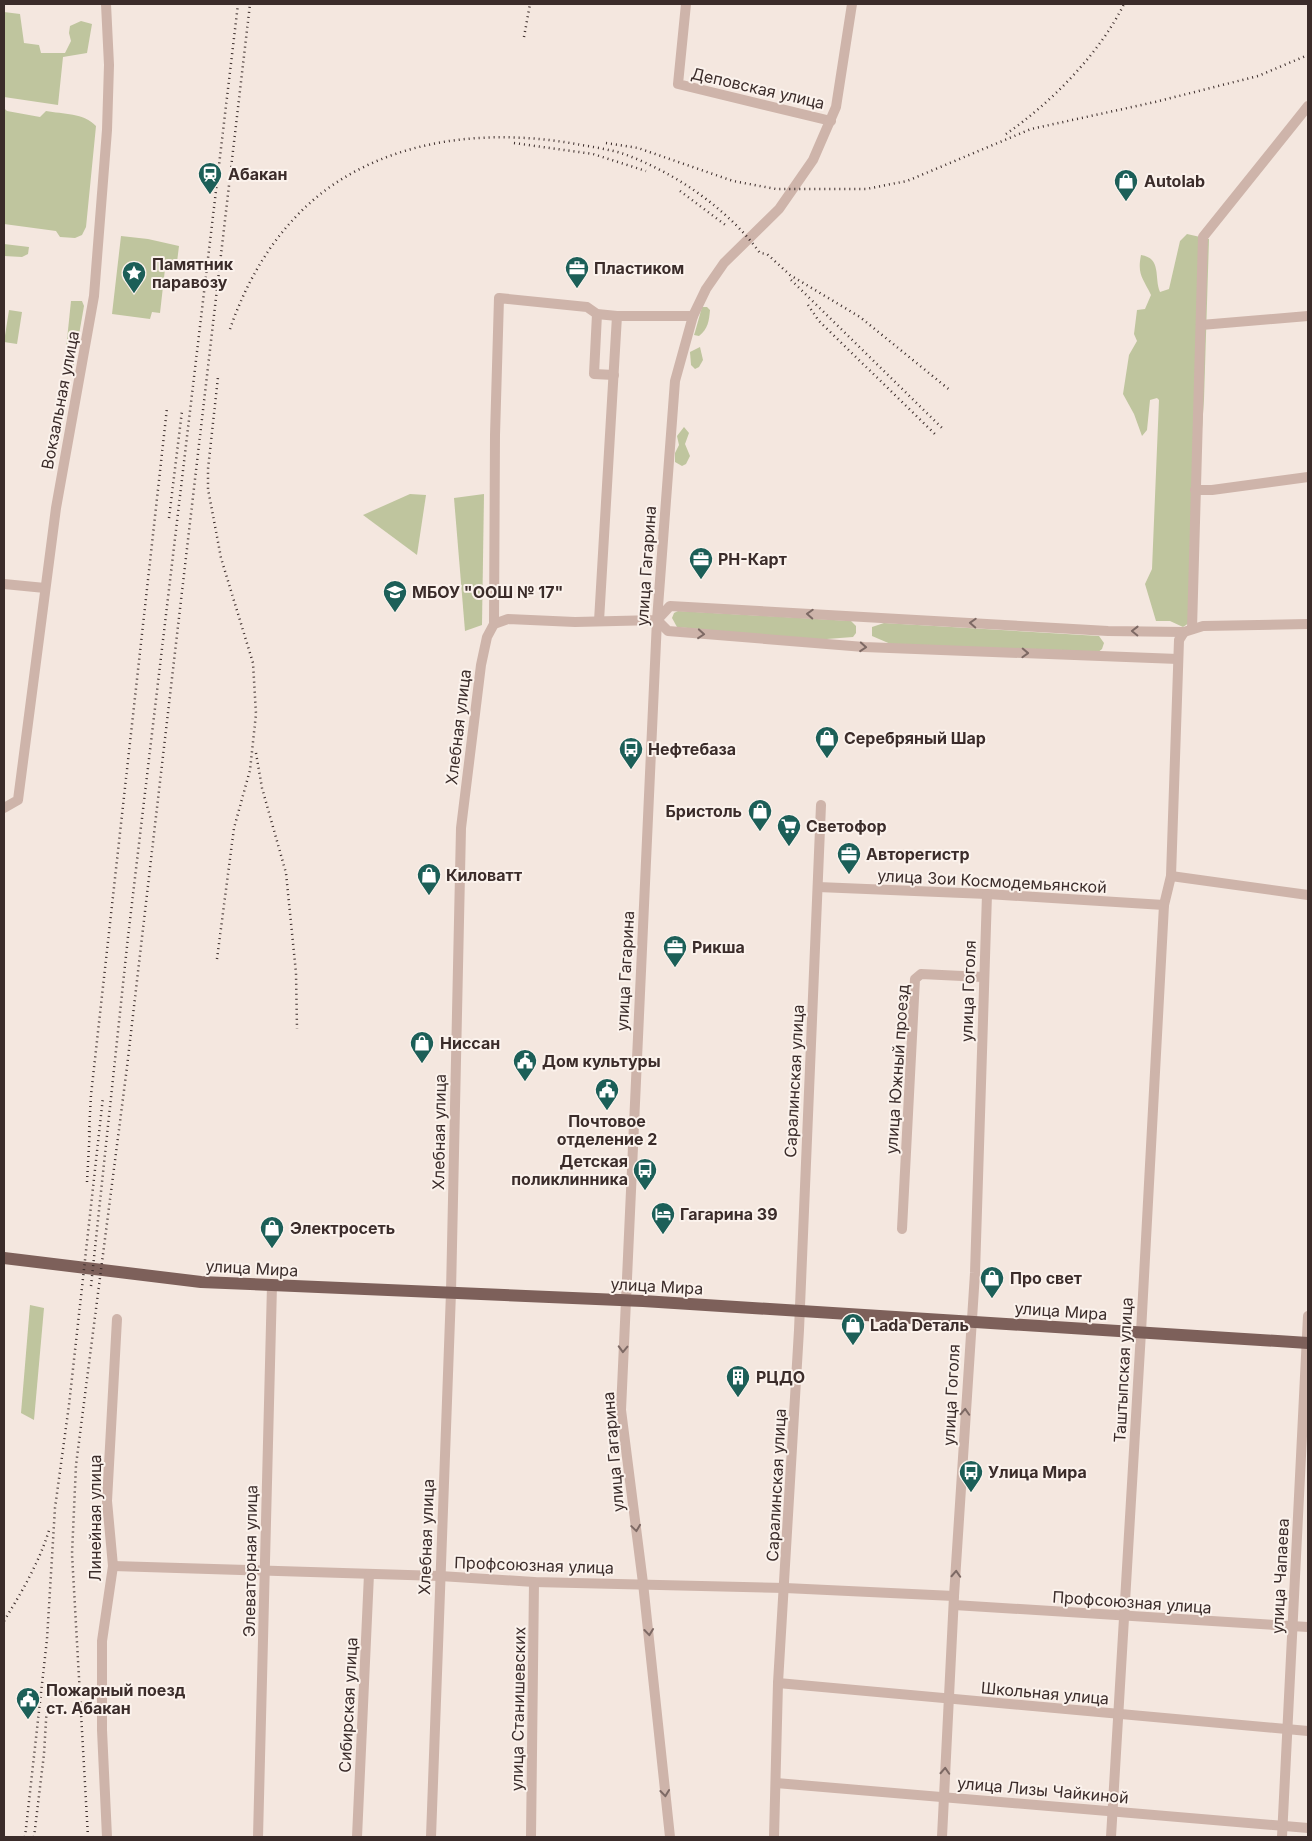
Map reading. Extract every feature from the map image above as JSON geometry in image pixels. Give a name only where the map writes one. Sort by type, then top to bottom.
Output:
[{"type":"main road","name":"улица Мира","points":[[4,1258],[135,1276],[272,1285],[625,1300],[1308,1343]]},
{"type":"street","name":"Вокзальная улица","points":[[4,808],[18,800],[56,508],[94,296],[109,65],[106,4]]},
{"type":"street","name":"Деповская улица","points":[[686,4],[678,84],[831,121]]},
{"type":"street","name":"улица Гагарина","points":[[670,1837],[644,1583],[621,1410],[657,620],[675,381],[692,316],[706,288],[724,263],[779,210],[813,160],[831,121],[841,82],[852,4]]},
{"type":"street","name":"Таштыпская улица","points":[[1110,1837],[1141,1332],[1164,905],[1171,876],[1179,640],[1188,630],[1195,490],[1203,237],[1308,106]]},
{"type":"street","name":"Хлебная улица","points":[[431,1837],[451,1292],[460,828],[484,646],[494,624],[495,435],[499,298],[587,307],[597,314],[617,316],[692,316]]},
{"type":"street","points":[[597,314],[594,374],[614,375]]},
{"type":"street","points":[[599,621],[617,316]]},
{"type":"street","points":[[1200,326],[1308,316]]},
{"type":"street","points":[[1195,490],[1308,477]]},
{"type":"street","points":[[4,584],[45,588]]},
{"type":"street","points":[[657,620],[670,606],[1099,630],[1188,630],[1203,626],[1308,624]]},
{"type":"street","points":[[494,624],[508,619],[657,620],[668,631],[864,647],[1178,659]]},
{"type":"street","name":"Саралинская улица","points":[[774,1837],[778,1683],[785,1588],[799,1310],[821,805]]},
{"type":"street","points":[[1171,876],[1308,895]]},
{"type":"street","name":"улица Зои Космодемьянской","points":[[818,887],[987,894],[1164,905]]},
{"type":"street","name":"улица Гоголя","points":[[942,1837],[954,1601],[975,1274],[987,894]]},
{"type":"street","name":"улица Южный проезд","points":[[902,1229],[915,979],[921,974],[983,977]]},
{"type":"street","name":"Элеваторная улица","points":[[258,1837],[272,1285]]},
{"type":"street","name":"улица Чапаева","points":[[1282,1837],[1308,1316]]},
{"type":"street","name":"Линейная улица","points":[[107,1837],[102,1730],[102,1641],[113,1566],[107,1501],[117,1319]]},
{"type":"street","name":"Профсоюзная улица","points":[[113,1566],[440,1576],[534,1582],[644,1583],[785,1588],[1124,1617],[1308,1628]]},
{"type":"street","name":"Сибирская улица","points":[[357,1837],[369,1574]]},
{"type":"street","name":"улица Станишевских","points":[[531,1837],[534,1582]]},
{"type":"street","name":"Школьная улица","points":[[778,1683],[949,1700],[1308,1731]]},
{"type":"street","name":"улица Лизы Чайкиной","points":[[776,1783],[1308,1828]]},
{"type":"green space","points":[[4,12],[20,14],[24,43],[39,45],[41,53],[65,53],[71,41],[70,26],[81,21],[92,24],[87,53],[63,57],[58,105],[4,97]]},
{"type":"green space","points":[[4,108],[7,111],[40,117],[46,111],[79,116],[96,126],[86,227],[82,235],[75,238],[60,237],[56,231],[4,224]]},
{"type":"green space","points":[[1187,234],[1209,239],[1204,399],[1189,623],[1183,627],[1170,621],[1156,621],[1145,584],[1152,569],[1159,400],[1157,398],[1150,400],[1147,430],[1142,436],[1134,414],[1123,394],[1129,355],[1137,341],[1134,334],[1137,310],[1145,309],[1151,295],[1140,272],[1141,255],[1148,257],[1155,264],[1160,292],[1169,289],[1180,241]]},
{"type":"green space","points":[[121,236],[148,239],[179,246],[176,270],[165,269],[160,313],[152,312],[150,319],[112,314]]},
{"type":"green space","points":[[4,244],[29,247],[28,254],[22,257],[4,256]]},
{"type":"green space","points":[[71,301],[82,301],[84,306],[73,369],[65,359]]},
{"type":"green space","points":[[702,307],[707,307],[710,310],[710,314],[706,328],[699,336],[694,335]]},
{"type":"green space","points":[[9,310],[22,312],[17,344],[4,342]]},
{"type":"green space","points":[[700,347],[703,360],[699,367],[695,369],[691,365],[690,352]]},
{"type":"green space","points":[[684,427],[689,433],[685,444],[690,456],[686,464],[682,466],[675,462],[675,453],[679,445],[677,436]]},
{"type":"green space","points":[[410,494],[426,495],[417,555],[363,515]]},
{"type":"green space","points":[[484,494],[482,625],[465,631],[454,498]]},
{"type":"green space","points":[[678,611],[851,621],[856,626],[856,633],[853,637],[814,640],[677,627],[672,618],[674,613]]},
{"type":"green space","points":[[884,623],[1099,636],[1104,643],[1102,649],[1097,653],[893,645],[872,636],[872,627]]},
{"type":"green space","points":[[30,1305],[44,1308],[34,1420],[21,1413]]},
{"type":"railway","points":[[91,1286],[128,937],[238,4]]},
{"type":"railway","points":[[88,1837],[72,1554],[76,1465],[127,1067],[250,4]]},
{"type":"railway","points":[[524,37],[530,4]]},
{"type":"railway","points":[[1006,134],[1040,108],[1073,76],[1102,41],[1124,4]]},
{"type":"railway","points":[[606,143],[638,148],[733,181],[776,189],[866,189],[907,181],[1031,129],[1155,102],[1258,76],[1308,55]]},
{"type":"railway","points":[[230,329],[257,270],[281,234],[310,203],[327,189],[355,172],[384,158],[415,148],[447,141],[512,137],[544,139],[624,154],[663,171],[681,182],[717,207],[760,253],[767,254],[790,275],[860,317],[951,391]]},
{"type":"railway","points":[[514,143],[593,154],[646,171]]},
{"type":"railway","points":[[680,191],[728,227]]},
{"type":"railway","points":[[791,280],[942,428]]},
{"type":"railway","points":[[808,305],[819,321],[937,436]]},
{"type":"railway","points":[[217,959],[234,828],[250,770],[256,714],[253,663],[221,558],[208,489],[208,469],[218,377]]},
{"type":"railway","points":[[89,1132],[91,1095],[167,408]]},
{"type":"railway","points":[[169,518],[182,411]]},
{"type":"railway","points":[[256,753],[262,788],[286,873],[296,973],[297,1029]]},
{"type":"railway","points":[[25,1837],[47,1639],[55,1508],[69,1405],[103,1097]]},
{"type":"railway","points":[[87,1182],[90,1127]]},
{"type":"railway","points":[[4,1621],[36,1564],[50,1527]]},
{"type":"railway","points":[[34,1837],[44,1754],[47,1704]]},
{"type":"place","name":"Абакан","points":[[210,195]]},
{"type":"place","name":"Autolab","points":[[1126,202]]},
{"type":"place","name":"Пластиком","points":[[577,289]]},
{"type":"place","name":"Памятник паравозу","points":[[134,294]]},
{"type":"place","name":"РН-Карт","points":[[701,580]]},
{"type":"place","name":"МБОУ \"ООШ № 17\"","points":[[395,613]]},
{"type":"place","name":"Серебряный Шар","points":[[827,759]]},
{"type":"place","name":"Нефтебаза","points":[[631,770]]},
{"type":"place","name":"Бристоль","points":[[760,832]]},
{"type":"place","name":"Светофор","points":[[789,847]]},
{"type":"place","name":"Авторегистр","points":[[849,875]]},
{"type":"place","name":"Киловатт","points":[[429,896]]},
{"type":"place","name":"Рикша","points":[[675,968]]},
{"type":"place","name":"Ниссан","points":[[422,1064]]},
{"type":"place","name":"Дом культуры","points":[[525,1082]]},
{"type":"place","name":"Почтовое отделение 2","points":[[607,1111]]},
{"type":"place","name":"Детская поликлинника","points":[[645,1191]]},
{"type":"place","name":"Гагарина 39","points":[[663,1235]]},
{"type":"place","name":"Электросеть","points":[[272,1249]]},
{"type":"place","name":"Про свет","points":[[992,1299]]},
{"type":"place","name":"Lada Dеталь","points":[[853,1346]]},
{"type":"place","name":"РЦДО","points":[[738,1398]]},
{"type":"place","name":"Улица Мира","points":[[971,1493]]},
{"type":"place","name":"Пожарный поезд ст. Абакан","points":[[28,1720]]}]
